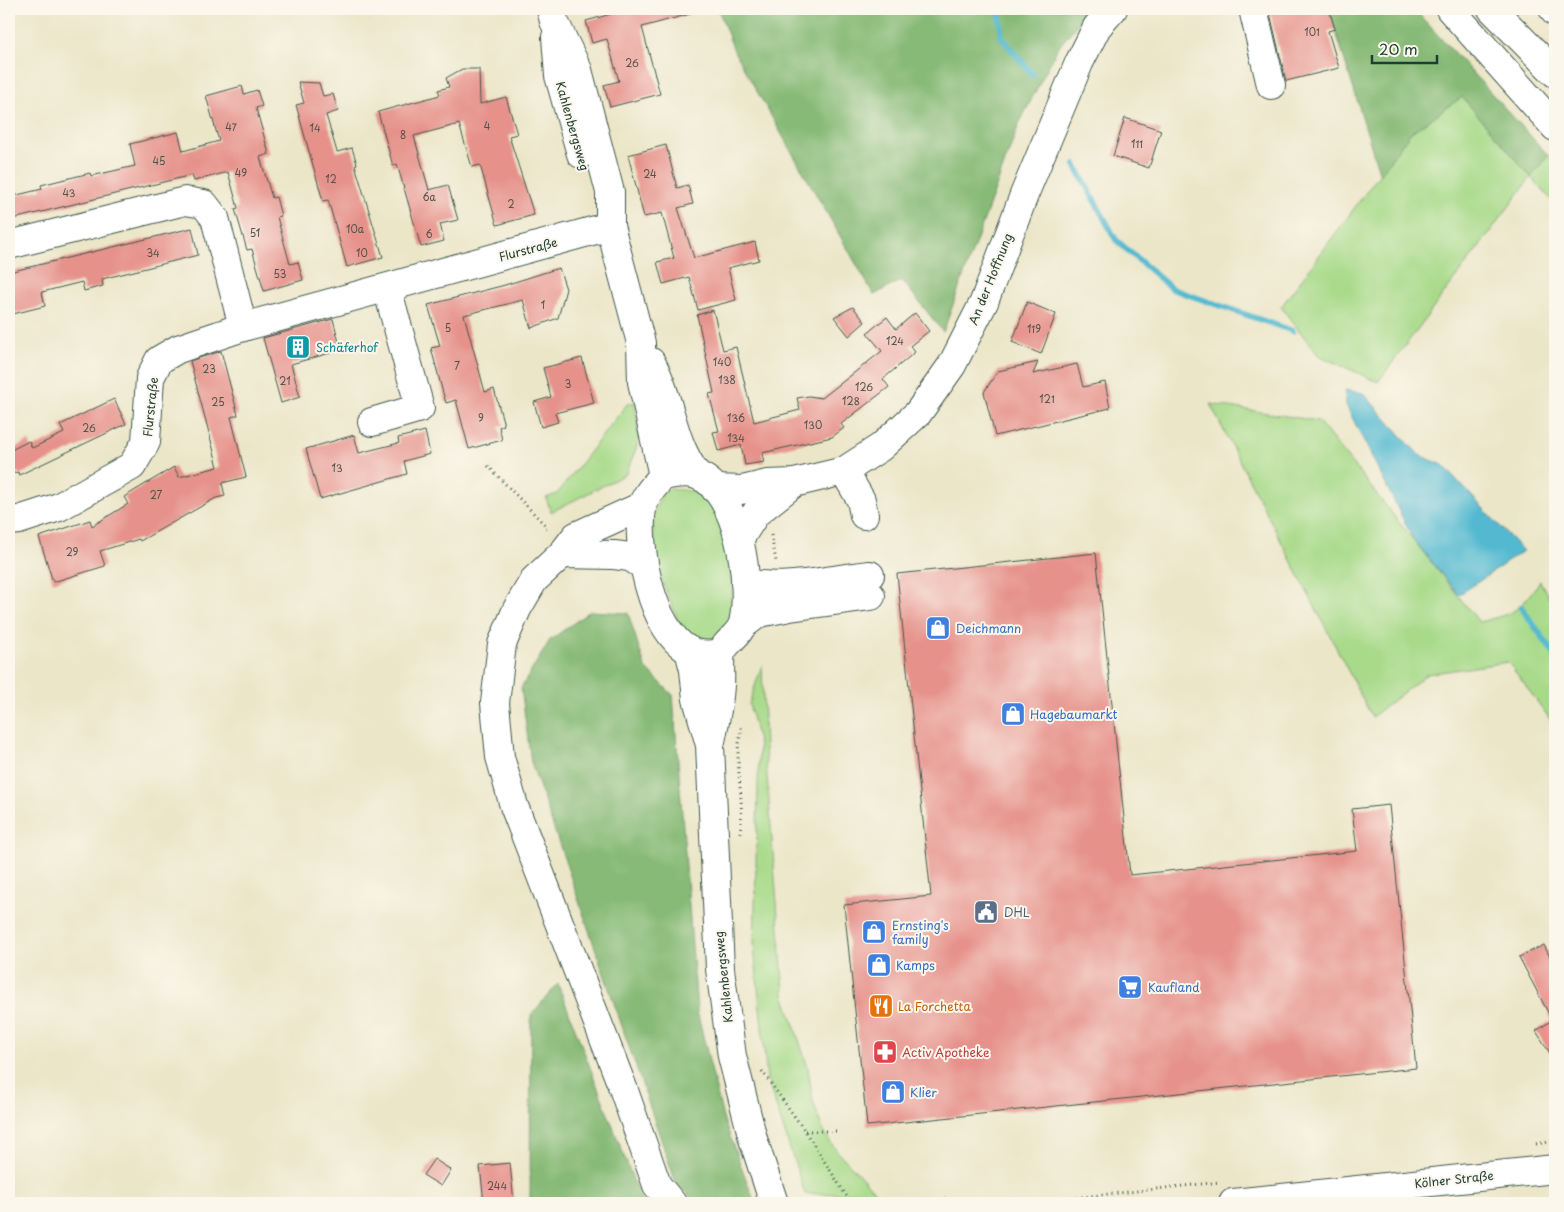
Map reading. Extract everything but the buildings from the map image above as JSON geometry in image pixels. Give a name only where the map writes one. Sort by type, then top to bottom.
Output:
[{"type":"main road","name":"An der Hoffnung","points":[[706,482],[742,490],[767,484],[794,483],[844,471],[881,447],[918,413],[952,365],[984,302],[1024,195],[1079,62],[1096,27],[1112,9]]},
{"type":"main road","points":[[1253,9],[1271,85]]},
{"type":"main road","points":[[1450,9],[1555,113]]},
{"type":"main road","points":[[1492,9],[1555,73]]},
{"type":"main road","name":"Kahlenbergsweg","points":[[553,15],[559,76],[592,194],[610,226],[641,343],[659,377],[679,445],[730,512],[740,538],[746,583],[743,625]]},
{"type":"main road","points":[[1471,31],[1555,127]]},
{"type":"main road","points":[[9,245],[185,201],[204,204],[215,218],[243,327]]},
{"type":"main road","name":"Flurstraße","points":[[9,521],[19,520],[59,507],[132,466],[146,442],[150,378],[159,360],[178,349],[243,327],[610,226]]},
{"type":"main road","points":[[372,422],[420,408],[387,288]]},
{"type":"main road","name":"Kahlenbergsweg","points":[[641,343],[642,382],[662,476]]},
{"type":"main road","points":[[844,471],[861,500],[864,515]]},
{"type":"main road","points":[[662,1197],[623,1088],[514,806],[500,757],[495,703],[502,644],[517,609],[534,580],[562,554],[576,536],[642,506],[662,476],[684,473],[706,482]]},
{"type":"main road","name":"An der Hoffnung","points":[[740,538],[756,513],[794,483]]},
{"type":"main road","points":[[642,506],[644,566],[664,624],[679,643],[689,650],[707,655],[721,653],[743,625],[758,613],[870,586],[788,584],[759,586],[746,583]]},
{"type":"main road","points":[[562,554],[630,557],[644,566]]},
{"type":"main road","name":"Kahlenbergsweg","points":[[689,650],[694,670],[697,699],[710,745],[720,969],[732,1056],[753,1139],[774,1203]]},
{"type":"main road","name":"Kahlenbergsweg","points":[[710,745],[718,704],[721,653]]},
{"type":"main road","name":"Kölner Straße","points":[[1233,1203],[1555,1168]]},
{"type":"path","points":[[488,466],[544,524],[562,554]]},
{"type":"path","points":[[738,750],[743,810],[740,837]]},
{"type":"path","points":[[757,1064],[805,1132],[851,1203]]},
{"type":"path","points":[[805,1132],[838,1131]]},
{"type":"path","points":[[910,1203],[948,1199],[1002,1203]]},
{"type":"green space","points":[[718,9],[1090,9],[1057,49],[1019,124],[943,332],[902,280],[874,295],[735,53]]},
{"type":"green space","points":[[1329,9],[1414,9],[1548,155],[1531,177],[1462,97],[1410,133],[1380,175]]},
{"type":"green space","points":[[1462,97],[1531,177],[1378,382],[1318,355],[1281,307],[1410,133]]},
{"type":"green space","points":[[1548,155],[1555,163],[1555,204],[1531,177]]},
{"type":"green space","points":[[635,402],[639,441],[626,474],[551,512],[546,498],[557,494],[627,404]]},
{"type":"green space","points":[[1210,404],[1318,421],[1479,622],[1502,616],[1515,610],[1526,600],[1540,581],[1555,609],[1555,726],[1508,662],[1427,674],[1372,717]]},
{"type":"green space","points":[[669,489],[688,491],[699,495],[715,512],[726,532],[731,565],[732,605],[729,624],[717,644],[694,640],[679,622],[656,567],[652,515],[662,494]]},
{"type":"green space","points":[[590,611],[628,613],[645,667],[673,695],[697,1011],[723,1118],[755,1203],[697,1203],[676,1183],[531,762],[521,688],[550,640]]},
{"type":"green space","points":[[762,665],[765,750],[784,994],[808,1068],[813,1101],[823,1131],[836,1150],[876,1193],[805,1194],[767,1079],[754,946],[759,746],[749,704]]},
{"type":"green space","points":[[558,984],[641,1203],[530,1203],[531,1015]]},
{"type":"water","points":[[1345,390],[1363,393],[1419,455],[1443,465],[1523,551],[1459,595],[1413,539],[1346,405]]},
{"type":"waterway","points":[[999,9],[1002,38],[1033,75]]},
{"type":"waterway","points":[[1075,165],[1116,240],[1172,289],[1293,331]]},
{"type":"waterway","points":[[1521,607],[1555,655]]},
{"type":"place","name":"Schäferhof","points":[[298,347]]},
{"type":"place","name":"Deichmann","points":[[938,628]]},
{"type":"place","name":"Hagebaumarkt","points":[[1013,714]]},
{"type":"place","name":"DHL","points":[[986,912]]},
{"type":"place","name":"Ernsting's family","points":[[874,932]]},
{"type":"place","name":"Kamps","points":[[879,965]]},
{"type":"place","name":"Kaufland","points":[[1130,987]]},
{"type":"place","name":"La Forchetta","points":[[881,1006]]},
{"type":"place","name":"Activ Apotheke","points":[[885,1052]]},
{"type":"place","name":"Klier","points":[[893,1092]]}]
